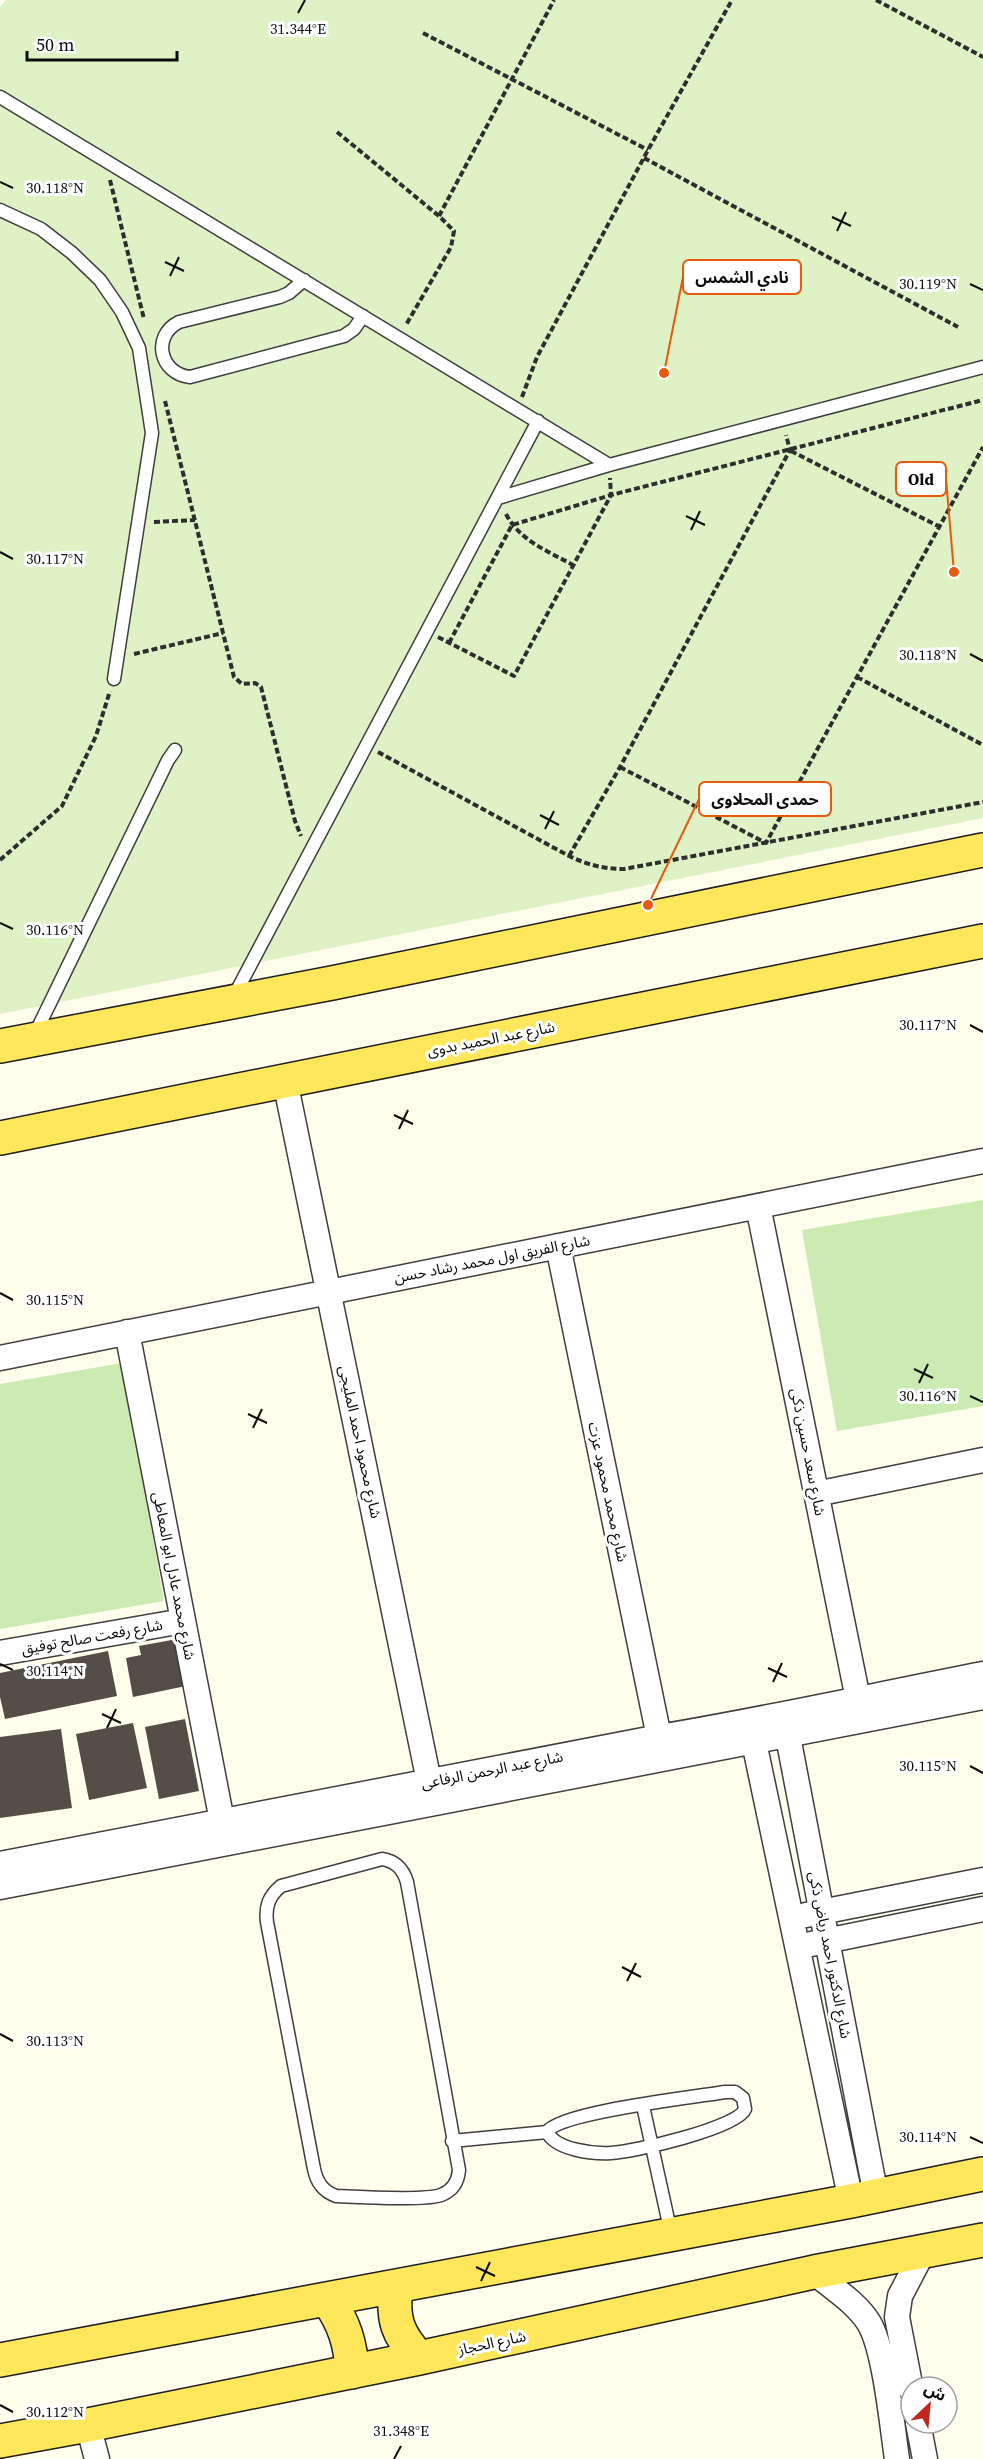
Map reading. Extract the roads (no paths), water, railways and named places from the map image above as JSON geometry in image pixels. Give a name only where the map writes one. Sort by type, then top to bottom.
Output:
[{"type":"main road","points":[[16,1044],[983,850]]},
{"type":"main road","name":"شارع عبد الحميد بدوى","points":[[0,1138],[983,941]]},
{"type":"main road","points":[[8,2354],[328,2300],[983,2174]]},
{"type":"main road","name":"شارع الحجاز","points":[[7,2445],[88,2425],[419,2358],[814,2272],[983,2240]]},
{"type":"main road","points":[[396,2286],[394,2306],[397,2326],[406,2344],[419,2358]]},
{"type":"main road","points":[[328,2300],[339,2315],[347,2333],[352,2372]]},
{"type":"street","name":"شارع محمود احمد المليجى","points":[[285,1081],[432,1793]]},
{"type":"street","name":"شارع الفريق اول محمد رشاد حسن","points":[[0,1358],[983,1161]]},
{"type":"street","name":"شارع سعد حسين ذكى","points":[[758,1206],[858,1699]]},
{"type":"street","name":"شارع محمد محمود عزت","points":[[558,1246],[659,1737]]},
{"type":"street","name":"شارع محمد عادل ابو المعاطى","points":[[127,1332],[222,1821]]},
{"type":"street","points":[[816,1494],[983,1460]]},
{"type":"street","name":"شارع رفعت صالح توفيق","points":[[0,1653],[183,1621]]},
{"type":"street","name":"شارع عبد الرحمن الرفاعى","points":[[785,1725],[858,1699],[983,1674]]},
{"type":"street","name":"شارع عبد الرحمن الرفاعى","points":[[0,1864],[222,1821],[432,1793],[785,1725],[983,1697]]},
{"type":"street","name":"شارع الدكتور احمد رياض ذكى","points":[[785,1725],[827,1941],[863,2198]]},
{"type":"street","name":"شارع عبد الرحمن الرفاعى","points":[[0,1887],[432,1793],[659,1737],[752,1733]]},
{"type":"street","name":"شارع الدكتور احمد رياض ذكى","points":[[752,1733],[797,1947],[863,2198]]},
{"type":"street","points":[[791,1918],[983,1880]]},
{"type":"street","points":[[797,1947],[983,1909]]},
{"type":"street","points":[[908,2375],[897,2317],[900,2296],[923,2252]]},
{"type":"street","points":[[814,2272],[855,2305],[869,2323],[878,2344],[897,2459]]},
{"type":"street","points":[[88,2425],[97,2459]]},
{"type":"street","points":[[920,2435],[925,2459]]},
{"type":"lane","points":[[0,97],[609,465]]},
{"type":"lane","points":[[0,210],[41,230],[72,253],[100,280],[122,312],[139,348],[152,433],[114,679]]},
{"type":"lane","points":[[304,280],[289,293],[280,297],[179,322],[171,326],[162,342],[166,363],[180,376],[190,377],[344,336],[354,329],[363,316]]},
{"type":"lane","points":[[498,498],[609,465],[983,367]]},
{"type":"lane","points":[[231,1002],[538,422]]},
{"type":"lane","points":[[16,1044],[175,750]]},
{"type":"lane","points":[[375,1860],[390,1860],[401,1869],[407,1882],[452,2141],[458,2177],[452,2188],[440,2196],[426,2198],[344,2196],[330,2193],[319,2184],[314,2169],[266,1912],[273,1893],[281,1886],[375,1860]]},
{"type":"lane","points":[[452,2141],[547,2132],[554,2124],[578,2116],[730,2091],[740,2094],[745,2103],[743,2114],[735,2120],[652,2147],[613,2153],[597,2153],[560,2143],[547,2132]]},
{"type":"lane","points":[[643,2106],[671,2235]]},
{"type":"place","name":"نادي الشمس","points":[[664,373]]},
{"type":"place","name":"Old","points":[[954,572]]},
{"type":"place","name":"حمدى المحلاوى","points":[[648,905]]}]
